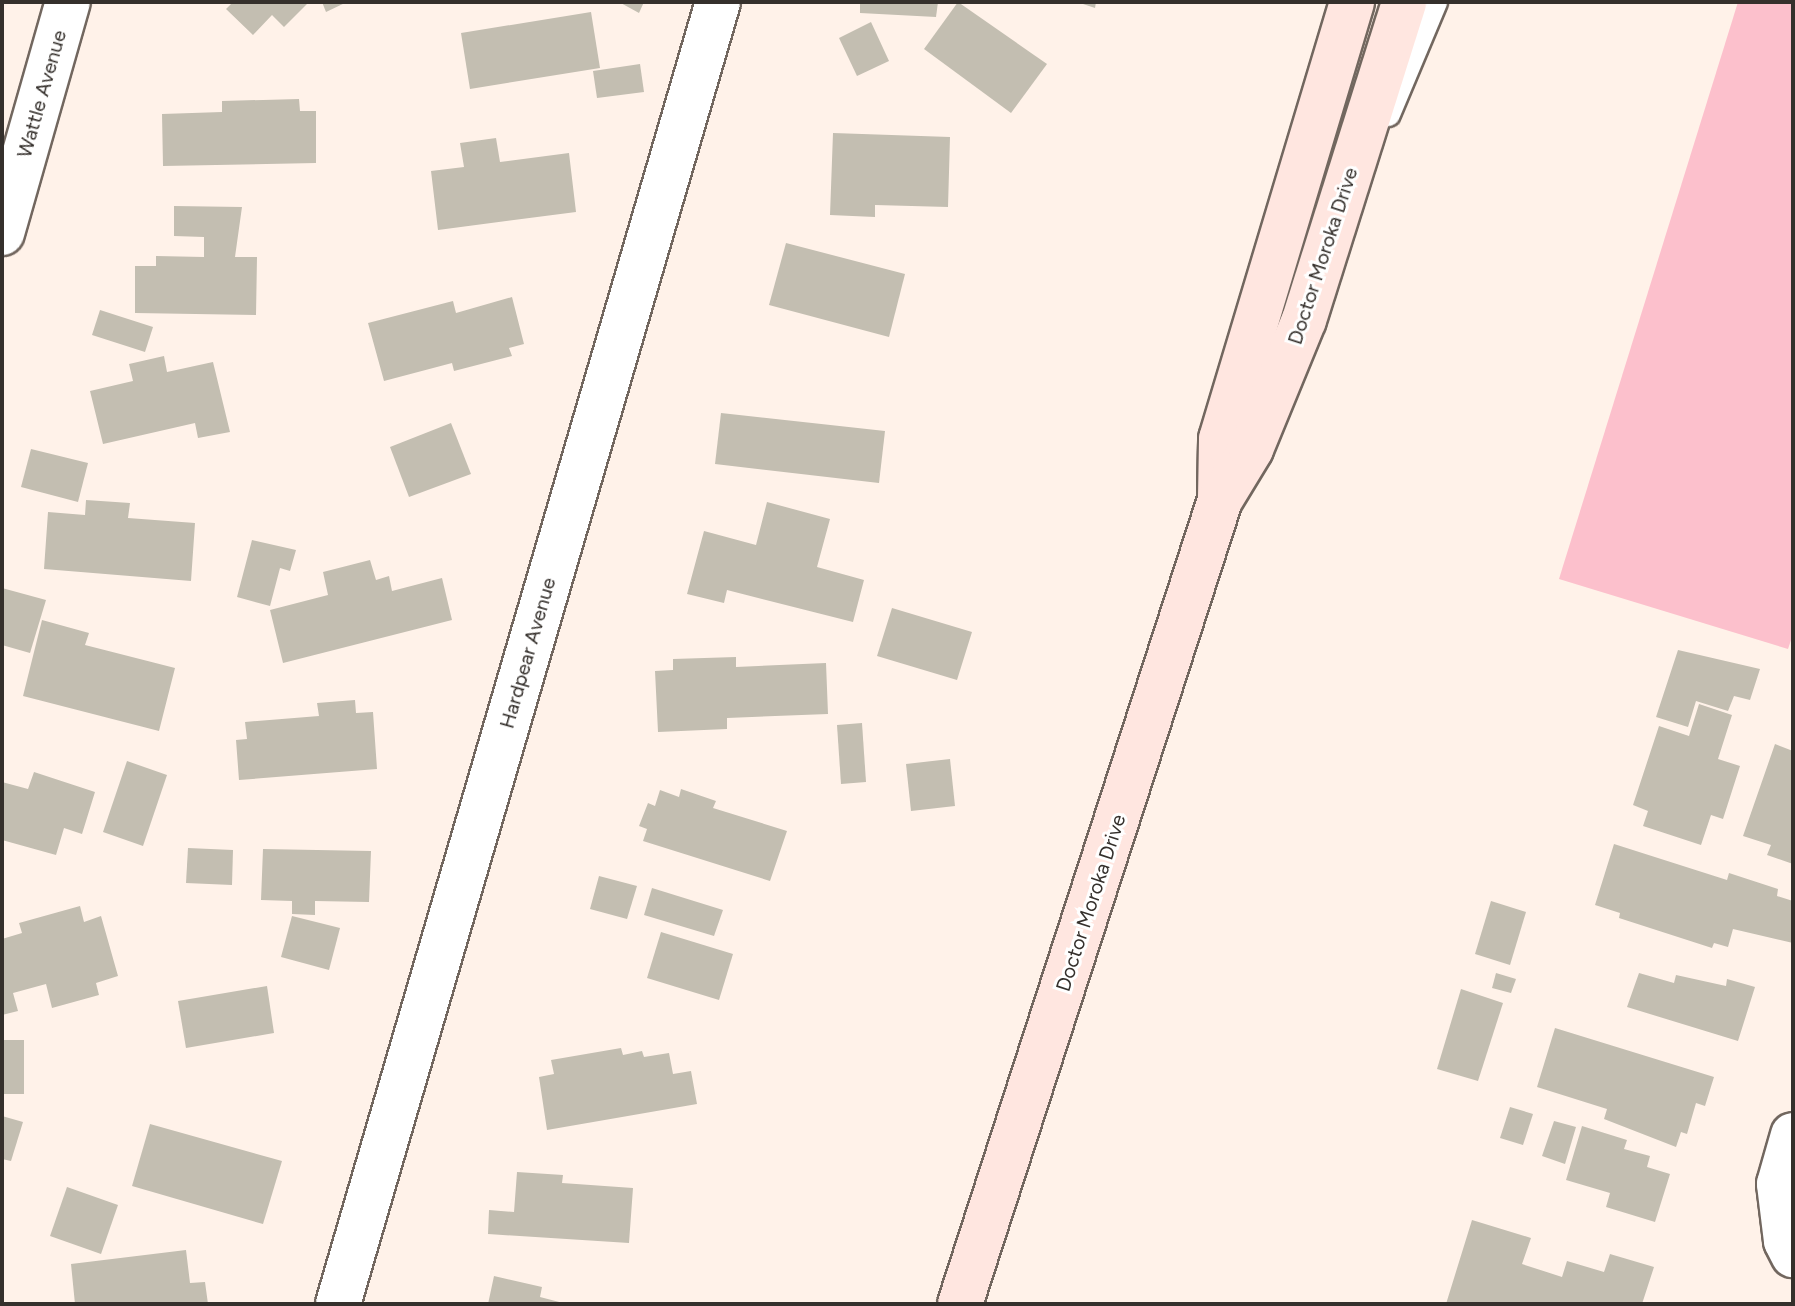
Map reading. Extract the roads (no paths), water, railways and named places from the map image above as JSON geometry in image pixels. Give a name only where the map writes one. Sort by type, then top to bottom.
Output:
[{"type":"main road","name":"Doctor Moroka Drive","points":[[1220,500],[1221,439],[1257,304],[1352,2]]},
{"type":"main road","name":"Doctor Moroka Drive","points":[[960,1304],[1220,500],[1278,390],[1404,2]]},
{"type":"street","name":"Wattle Avenue","points":[[2,233],[68,2]]},
{"type":"street","name":"Hardpear Avenue","points":[[338,1304],[718,2]]},
{"type":"street","points":[[1793,1135],[1779,1184],[1786,1241],[1793,1255]]},
{"type":"lane","points":[[1344,190],[1379,133],[1435,2]]}]
